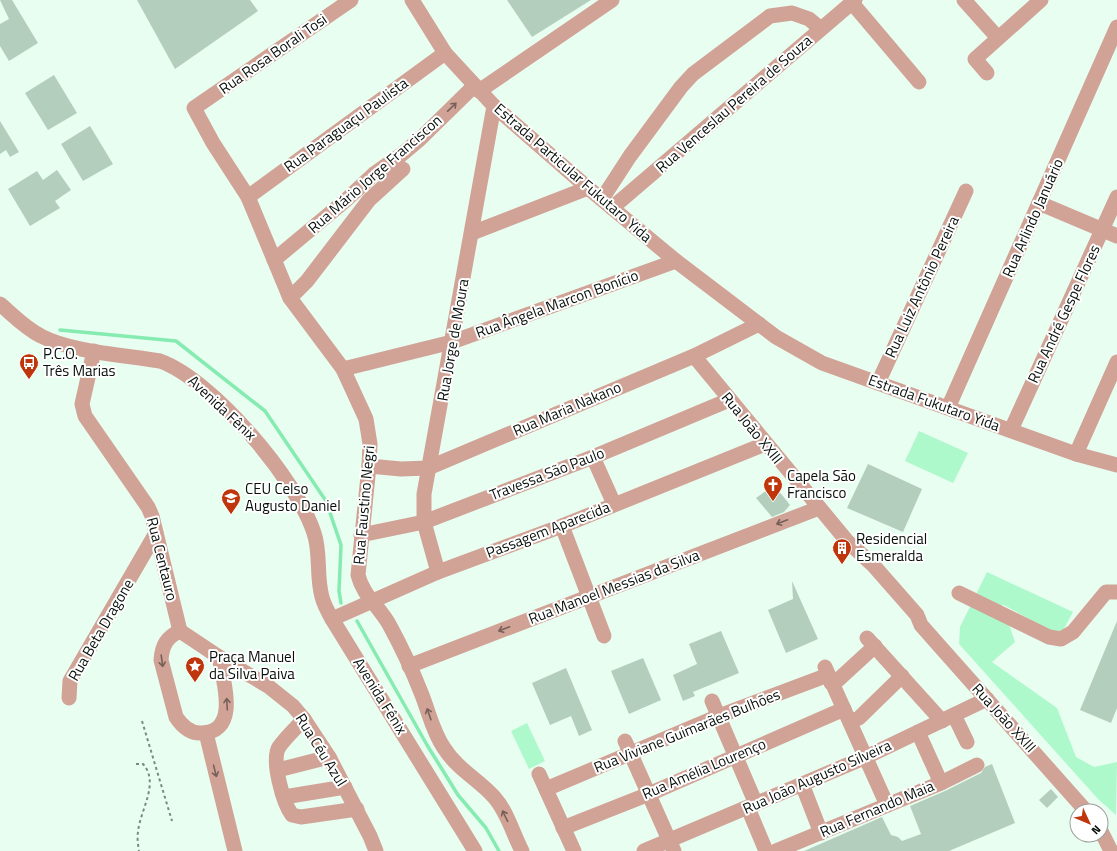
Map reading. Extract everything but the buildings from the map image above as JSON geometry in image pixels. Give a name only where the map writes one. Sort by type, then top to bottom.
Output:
[{"type":"street","name":"Rua Rosa Borali Tosi","points":[[194,108],[351,0]]},
{"type":"street","name":"Estrada Particular Fukutaro Yida","points":[[412,0],[445,53],[476,89],[494,106],[588,188],[676,261],[759,324]]},
{"type":"street","name":"Rua Mário Jorge Franciscon","points":[[274,260],[346,200],[374,174],[401,155],[420,139],[476,89],[612,0]]},
{"type":"street","points":[[964,0],[998,38]]},
{"type":"street","points":[[986,73],[975,59],[1041,0]]},
{"type":"street","points":[[853,2],[919,82]]},
{"type":"street","name":"Rua Venceslau Pereira de Souza","points":[[607,204],[853,2]]},
{"type":"street","points":[[607,204],[630,156],[681,87],[693,74],[770,16],[792,12],[809,19],[821,29]]},
{"type":"street","name":"Rua Arlindo Januário","points":[[948,408],[1117,27]]},
{"type":"street","name":"Rua Paraguaçu Paulista","points":[[248,197],[445,53]]},
{"type":"street","name":"Rua Jorge de Moura","points":[[438,572],[424,522],[424,494],[494,106]]},
{"type":"street","name":"Rua Faustino Negri","points":[[194,108],[212,143],[248,197],[290,298],[343,370],[366,420],[370,444],[369,466],[358,575],[363,590],[388,621],[422,694],[437,736],[444,748],[462,770],[498,802],[522,851]]},
{"type":"street","points":[[290,298],[307,281],[369,200],[403,169]]},
{"type":"street","points":[[472,233],[588,188]]},
{"type":"street","name":"Rua Luiz Antônio Pereira","points":[[878,383],[966,191]]},
{"type":"street","name":"Rua André Gespe Flores","points":[[1011,430],[1117,197]]},
{"type":"street","points":[[1039,203],[1117,236]]},
{"type":"street","name":"Rua Ângela Marcon Bonício","points":[[343,370],[452,342],[676,261]]},
{"type":"street","name":"Avenida Fênix","points":[[0,304],[26,327],[40,336],[62,345],[160,361],[171,365],[208,392],[249,431],[288,484],[311,525],[317,548],[322,596],[332,619],[475,851]]},
{"type":"street","name":"Estrada Fukutaro Yida","points":[[759,324],[799,351],[822,363],[1076,454],[1117,465]]},
{"type":"street","name":"Rua Maria Nakano","points":[[369,466],[401,469],[428,468],[694,356],[759,324]]},
{"type":"street","name":"Rua Centauro","points":[[94,351],[82,404],[84,413],[148,507],[156,533],[180,631]]},
{"type":"street","name":"Rua João XXIII","points":[[694,356],[765,444],[857,553],[878,571],[917,615],[921,625],[1079,803]]},
{"type":"street","points":[[1076,454],[1117,362]]},
{"type":"street","name":"Travessa São Paulo","points":[[361,535],[424,522],[593,457],[729,400]]},
{"type":"street","name":"Passagem Aparecida","points":[[332,619],[438,572],[562,526],[765,444]]},
{"type":"street","points":[[593,457],[614,504]]},
{"type":"street","name":"Rua Manoel Messias da Silva","points":[[409,666],[819,508]]},
{"type":"street","points":[[562,526],[604,636]]},
{"type":"street","name":"Rua Beta Dragone","points":[[69,698],[70,681],[156,533]]},
{"type":"street","name":"Rua Beta Dragone","points":[[139,564],[161,553]]},
{"type":"street","points":[[959,593],[1049,637],[1061,639],[1073,632],[1106,592],[1117,592]]},
{"type":"street","points":[[180,631],[172,635],[166,642],[162,650],[161,660],[174,710],[180,724],[187,730],[196,733],[206,733],[220,725],[227,713],[227,703],[219,657]]},
{"type":"street","name":"Rua Céu Azul","points":[[180,631],[219,657],[268,686],[289,702],[304,719],[345,787],[357,809],[376,851]]},
{"type":"street","name":"Rua Viviane Guimarães Bulhões","points":[[546,790],[628,747],[719,716],[828,675],[838,680],[871,642],[902,676]]},
{"type":"street","points":[[828,675],[887,805]]},
{"type":"street","points":[[902,676],[948,718],[966,742]]},
{"type":"street","name":"Rua Amélia Lourenço","points":[[564,828],[649,794],[735,756],[847,716],[858,718],[902,676]]},
{"type":"street","name":"Rua João Augusto Silveira","points":[[644,851],[671,846],[752,806],[866,757],[987,699]]},
{"type":"street","points":[[712,701],[735,756],[766,851]]},
{"type":"street","points":[[304,719],[279,748],[276,756],[286,807],[292,815],[301,816],[357,809]]},
{"type":"street","points":[[918,732],[941,783]]},
{"type":"street","points":[[206,733],[235,851]]},
{"type":"street","points":[[628,747],[671,846]]},
{"type":"street","points":[[278,770],[328,758]]},
{"type":"street","name":"Rua Fernando Maia","points":[[776,851],[941,783],[977,765]]},
{"type":"street","points":[[539,774],[574,851]]},
{"type":"street","points":[[802,784],[821,833]]},
{"type":"street","points":[[284,798],[345,787]]},
{"type":"path","points":[[142,721],[172,821]]},
{"type":"path","points":[[136,764],[143,764],[148,769],[150,792],[138,831],[139,851]]},
{"type":"green space","points":[[919,431],[968,453],[953,483],[905,461]]},
{"type":"green space","points":[[987,572],[1073,612],[1060,636],[1002,604],[1015,642],[992,662],[1057,708],[1076,757],[1094,767],[1117,762],[1116,815],[1109,809],[1109,803],[1102,803],[1098,799],[959,644],[960,627]]},
{"type":"green space","points":[[527,723],[545,761],[529,769],[511,731]]},
{"type":"waterway","points":[[60,330],[176,341],[265,411],[326,501],[341,545],[339,591],[341,603]]},
{"type":"waterway","points":[[357,621],[427,745],[458,795],[486,828],[499,851]]},
{"type":"place","name":"P.C.O. Três Marias","points":[[29,380]]},
{"type":"place","name":"Capela São Francisco","points":[[773,502]]},
{"type":"place","name":"CEU Celso Augusto Daniel","points":[[231,515]]},
{"type":"place","name":"Residencial Esmeralda","points":[[842,565]]},
{"type":"place","name":"Praça Manuel da Silva Paiva","points":[[195,683]]}]
